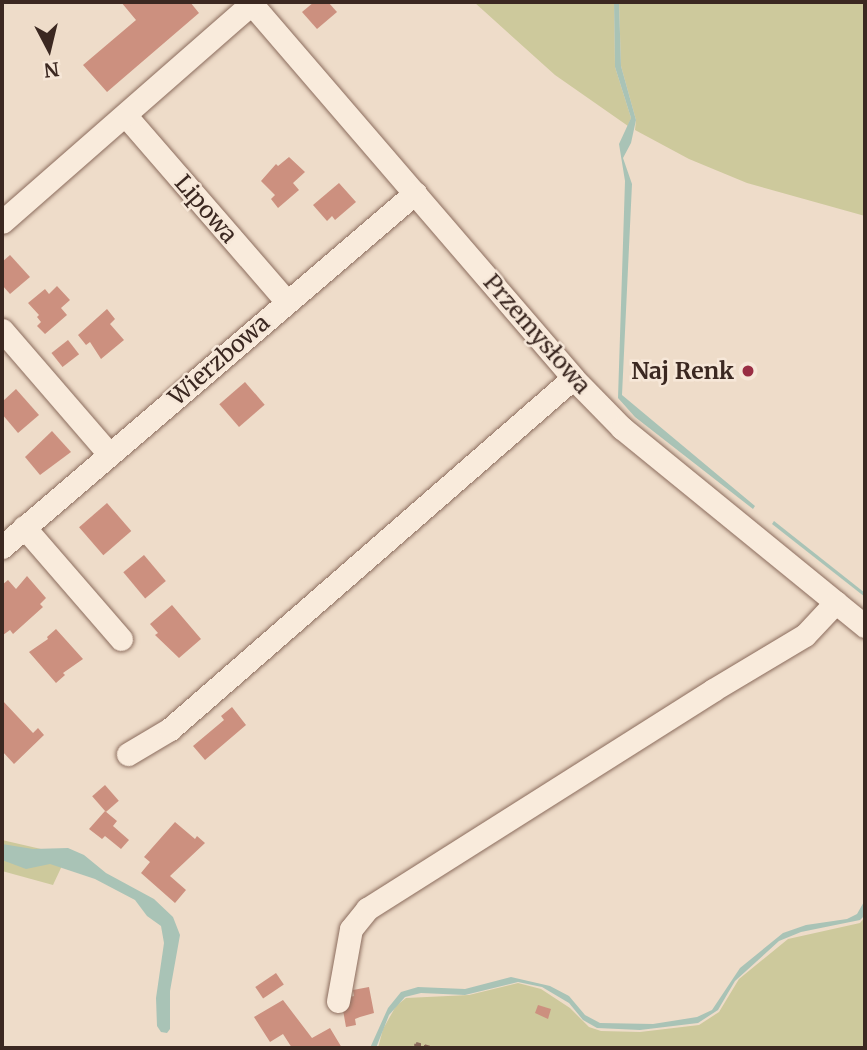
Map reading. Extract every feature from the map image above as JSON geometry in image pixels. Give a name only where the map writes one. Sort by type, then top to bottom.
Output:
[{"type":"street","points":[[2,222],[126,116],[250,3]]},
{"type":"street","name":"Przemysłowa","points":[[250,3],[573,378],[622,428],[865,626]]},
{"type":"street","name":"Lipowa","points":[[126,116],[287,302]]},
{"type":"street","name":"Wierzbowa","points":[[2,547],[415,193]]},
{"type":"street","points":[[2,330],[109,454]]},
{"type":"street","points":[[128,754],[170,729],[573,378]]},
{"type":"street","points":[[24,527],[121,639]]},
{"type":"street","points":[[338,1001],[351,929],[367,909],[713,690],[805,635],[836,602]]},
{"type":"path","points":[[416,1048],[416,1044],[431,1048]]},
{"type":"shaded area","points":[[474,2],[614,2],[615,67],[631,118],[628,126],[555,75]]},
{"type":"shaded area","points":[[614,2],[619,2],[621,66],[636,120],[631,143],[623,158],[632,184],[622,395],[755,506],[753,509],[635,417],[618,398],[625,181],[619,144],[631,118],[615,67]]},
{"type":"shaded area","points":[[619,2],[865,2],[865,216],[747,183],[689,159],[635,130],[636,120],[621,66]]},
{"type":"shaded area","points":[[774,521],[865,593],[865,597],[772,524]]},
{"type":"shaded area","points":[[2,840],[67,855],[53,885],[2,871]]},
{"type":"shaded area","points":[[2,844],[33,849],[68,848],[84,855],[106,873],[154,899],[173,917],[180,935],[170,991],[170,1029],[167,1033],[161,1032],[157,1026],[156,998],[164,943],[161,926],[147,916],[135,900],[95,879],[50,864],[26,869],[2,860]]},
{"type":"shaded area","points":[[865,900],[865,915],[860,920],[801,932],[779,941],[735,981],[718,1010],[698,1023],[640,1030],[597,1028],[583,1020],[569,1003],[542,987],[518,982],[465,995],[421,993],[405,997],[389,1015],[376,1048],[370,1048],[388,1008],[401,992],[418,987],[465,989],[511,977],[550,986],[569,996],[585,1015],[600,1023],[653,1024],[697,1017],[712,1010],[740,968],[783,933],[806,925],[847,919],[857,914]]},
{"type":"shaded area","points":[[865,917],[865,1048],[378,1048],[383,1029],[396,1006],[406,998],[469,995],[518,983],[541,989],[570,1008],[589,1027],[601,1031],[640,1032],[699,1025],[719,1012],[739,979],[788,939],[860,923]]},
{"type":"building","points":[[121,2],[190,2],[199,13],[107,92],[83,65],[136,20]]},
{"type":"building","points":[[314,2],[328,2],[337,12],[317,29],[302,12]]},
{"type":"building","points":[[289,157],[305,172],[293,183],[299,190],[278,208],[271,199],[275,195],[261,181],[276,164],[278,166]]},
{"type":"building","points":[[339,183],[356,202],[335,220],[332,216],[327,221],[313,205]]},
{"type":"building","points":[[10,255],[30,277],[10,294],[2,285],[2,262]]},
{"type":"building","points":[[57,286],[70,300],[61,308],[67,315],[45,334],[37,326],[41,322],[37,317],[39,315],[28,303],[45,289],[49,294]]},
{"type":"building","points":[[107,309],[115,319],[110,324],[124,340],[101,359],[90,342],[86,345],[78,335]]},
{"type":"building","points":[[68,340],[79,354],[63,367],[51,353]]},
{"type":"building","points":[[245,382],[265,405],[239,427],[219,404]]},
{"type":"building","points":[[16,389],[39,415],[18,433],[2,414],[2,402]]},
{"type":"building","points":[[52,431],[71,452],[40,475],[25,457]]},
{"type":"building","points":[[107,503],[131,531],[103,555],[79,527]]},
{"type":"building","points":[[144,555],[166,581],[145,598],[123,572]]},
{"type":"building","points":[[27,576],[46,598],[40,604],[43,607],[13,634],[10,630],[3,635],[2,585],[8,580],[16,589]]},
{"type":"building","points":[[172,605],[201,639],[179,658],[155,635],[158,633],[150,624]]},
{"type":"building","points":[[56,629],[83,659],[63,673],[65,675],[56,683],[29,652],[48,639]]},
{"type":"building","points":[[2,700],[33,733],[38,728],[44,735],[14,764],[2,751]]},
{"type":"building","points":[[232,707],[246,725],[205,760],[193,746],[224,720],[221,716]]},
{"type":"building","points":[[105,785],[119,801],[106,812],[92,796]]},
{"type":"building","points":[[105,811],[117,821],[113,826],[129,840],[121,849],[105,836],[102,839],[89,829]]},
{"type":"building","points":[[175,822],[195,839],[197,836],[205,843],[170,876],[186,890],[175,903],[141,873],[150,862],[144,857]]},
{"type":"building","points":[[276,973],[284,985],[263,999],[255,987]]},
{"type":"building","points":[[369,987],[374,1013],[355,1019],[356,1025],[346,1027],[341,999],[354,996],[353,990]]},
{"type":"building","points":[[283,1000],[312,1038],[330,1028],[342,1048],[292,1048],[283,1034],[270,1042],[254,1017]]},
{"type":"building","points":[[538,1005],[551,1009],[548,1019],[535,1013]]},
{"type":"place","name":"Naj Renk","points":[[748,371]]}]
